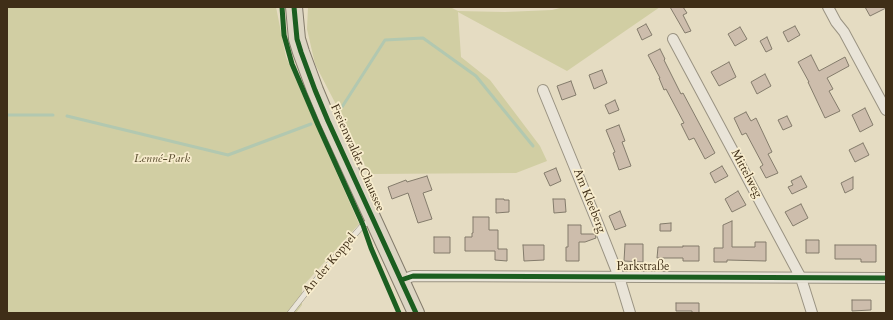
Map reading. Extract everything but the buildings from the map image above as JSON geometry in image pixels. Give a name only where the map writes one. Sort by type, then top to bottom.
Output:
[{"type":"main road","name":"Freienwalder Chaussee","points":[[294,7],[297,39],[328,121],[416,313]]},
{"type":"street","points":[[828,7],[836,22],[844,32],[886,110]]},
{"type":"street","name":"Mittelweg","points":[[673,39],[801,278],[812,313]]},
{"type":"street","name":"Am Kleeberg","points":[[543,90],[619,277],[630,313]]},
{"type":"street","name":"Parkstraße","points":[[401,280],[414,276],[886,278]]},
{"type":"lane","name":"An der Koppel","points":[[290,313],[323,271],[363,225],[374,219]]},
{"type":"green space","name":"Lenné-Park","points":[[7,7],[276,7],[286,57],[359,224],[302,287],[302,305],[296,313],[7,313]]},
{"type":"green space","points":[[308,7],[450,7],[458,11],[505,12],[552,10],[564,7],[660,7],[567,71],[458,12],[461,57],[490,80],[540,146],[547,161],[516,173],[369,174],[342,116],[315,64],[307,29]]},
{"type":"waterway","points":[[342,107],[385,40],[423,38],[476,76],[533,146]]},
{"type":"waterway","points":[[7,115],[53,115]]},
{"type":"waterway","points":[[67,116],[228,155],[311,124]]},
{"type":"cycle path","points":[[282,7],[284,35],[292,64],[363,225],[371,248],[399,313]]},
{"type":"cycle path","points":[[294,7],[297,39],[315,90],[416,313]]},
{"type":"cycle path","points":[[401,280],[413,276],[886,278]]}]
